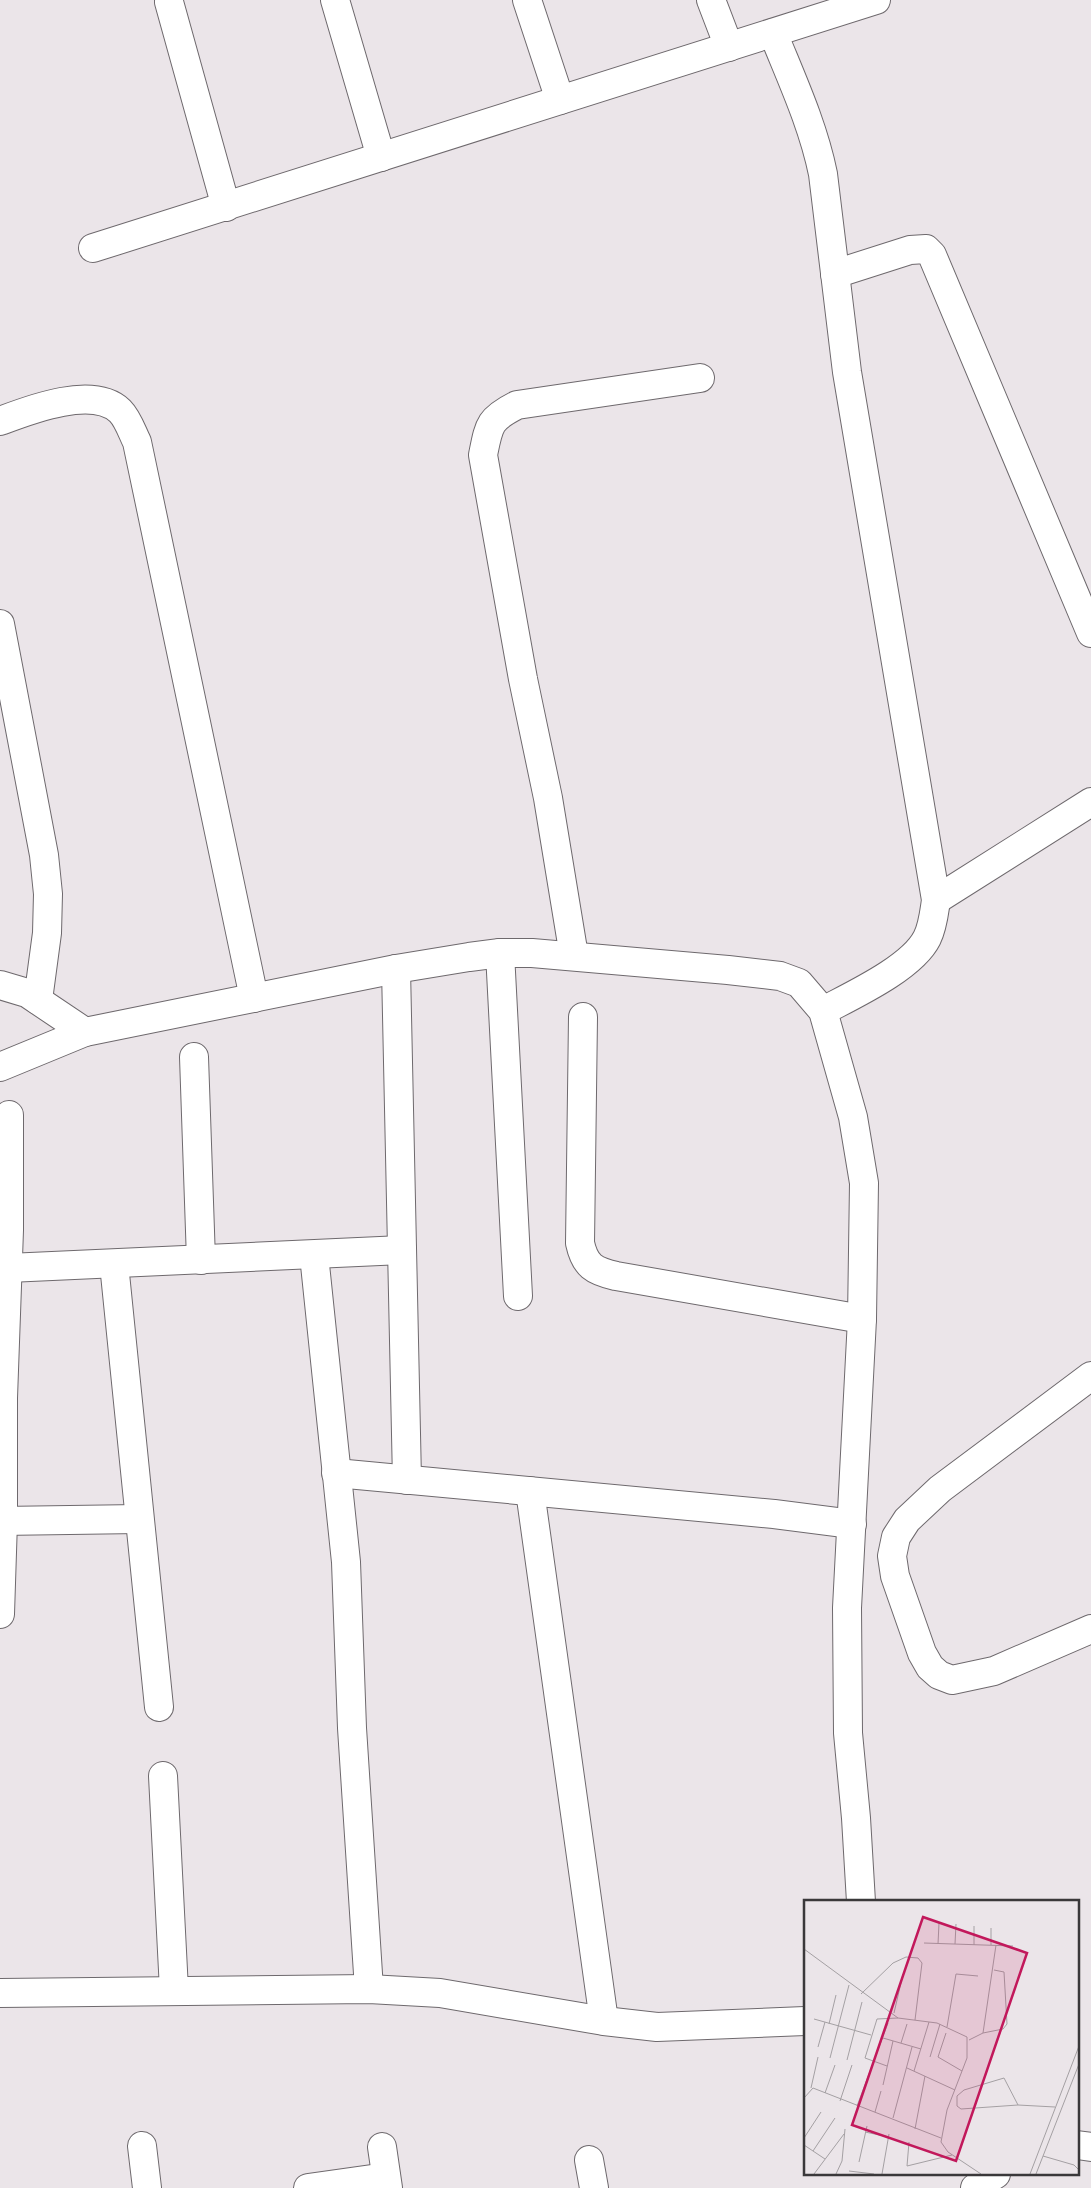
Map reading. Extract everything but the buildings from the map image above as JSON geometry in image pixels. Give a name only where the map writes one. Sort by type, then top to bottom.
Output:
[{"type":"street","points":[[335,0],[382,157]]},
{"type":"street","points":[[527,0],[560,100]]},
{"type":"street","points":[[711,0],[729,47]]},
{"type":"street","points":[[93,248],[876,0]]},
{"type":"street","points":[[169,2],[226,207]]},
{"type":"street","points":[[773,33],[816,143],[847,372],[936,900],[933,920],[927,938],[916,954],[890,974],[823,1011]]},
{"type":"street","points":[[835,274],[918,249],[926,249],[932,255],[1091,633]]},
{"type":"street","points":[[574,956],[548,798],[522,679],[483,455],[488,431],[498,414],[517,405],[700,378]]},
{"type":"street","points":[[0,421],[51,405],[86,399],[105,402],[119,411],[129,424],[137,442],[254,998]]},
{"type":"street","points":[[0,624],[44,855],[48,894],[47,933],[38,1000]]},
{"type":"street","points":[[936,900],[1091,802]]},
{"type":"street","points":[[500,953],[518,1296]]},
{"type":"street","points":[[0,1067],[85,1032],[396,969],[500,953],[574,956],[780,976],[799,983],[823,1011],[853,1117],[864,1183],[862,1319],[847,1608],[848,1724],[861,1900]]},
{"type":"street","points":[[396,969],[407,1480]]},
{"type":"street","points":[[0,985],[27,993],[85,1032]]},
{"type":"street","points":[[583,1017],[580,1243],[583,1255],[589,1264],[598,1272],[616,1276],[862,1319]]},
{"type":"street","points":[[194,1057],[201,1260]]},
{"type":"street","points":[[0,1614],[3,1398],[8,1268],[9,1115]]},
{"type":"street","points":[[8,1268],[402,1250]]},
{"type":"street","points":[[314,1255],[346,1562],[352,1728],[369,1989]]},
{"type":"street","points":[[114,1264],[159,1707]]},
{"type":"street","points":[[1091,1376],[940,1489],[907,1520],[896,1537],[892,1556],[895,1576],[922,1654],[930,1667],[939,1675],[952,1680],[994,1671],[1091,1629]]},
{"type":"street","points":[[336,1473],[774,1514],[852,1524]]},
{"type":"street","points":[[530,1491],[604,2020]]},
{"type":"street","points":[[2,1521],[139,1519]]},
{"type":"street","points":[[163,1776],[174,1990]]},
{"type":"street","points":[[0,1993],[369,1989],[440,1993],[656,2027],[804,2021]]},
{"type":"street","points":[[1078,2145],[1091,2147]]},
{"type":"street","points":[[142,2146],[147,2188]]},
{"type":"street","points":[[308,2188],[387,2182],[382,2147]]},
{"type":"street","points":[[589,2160],[594,2188]]},
{"type":"street","points":[[975,2188],[993,2176]]}]
